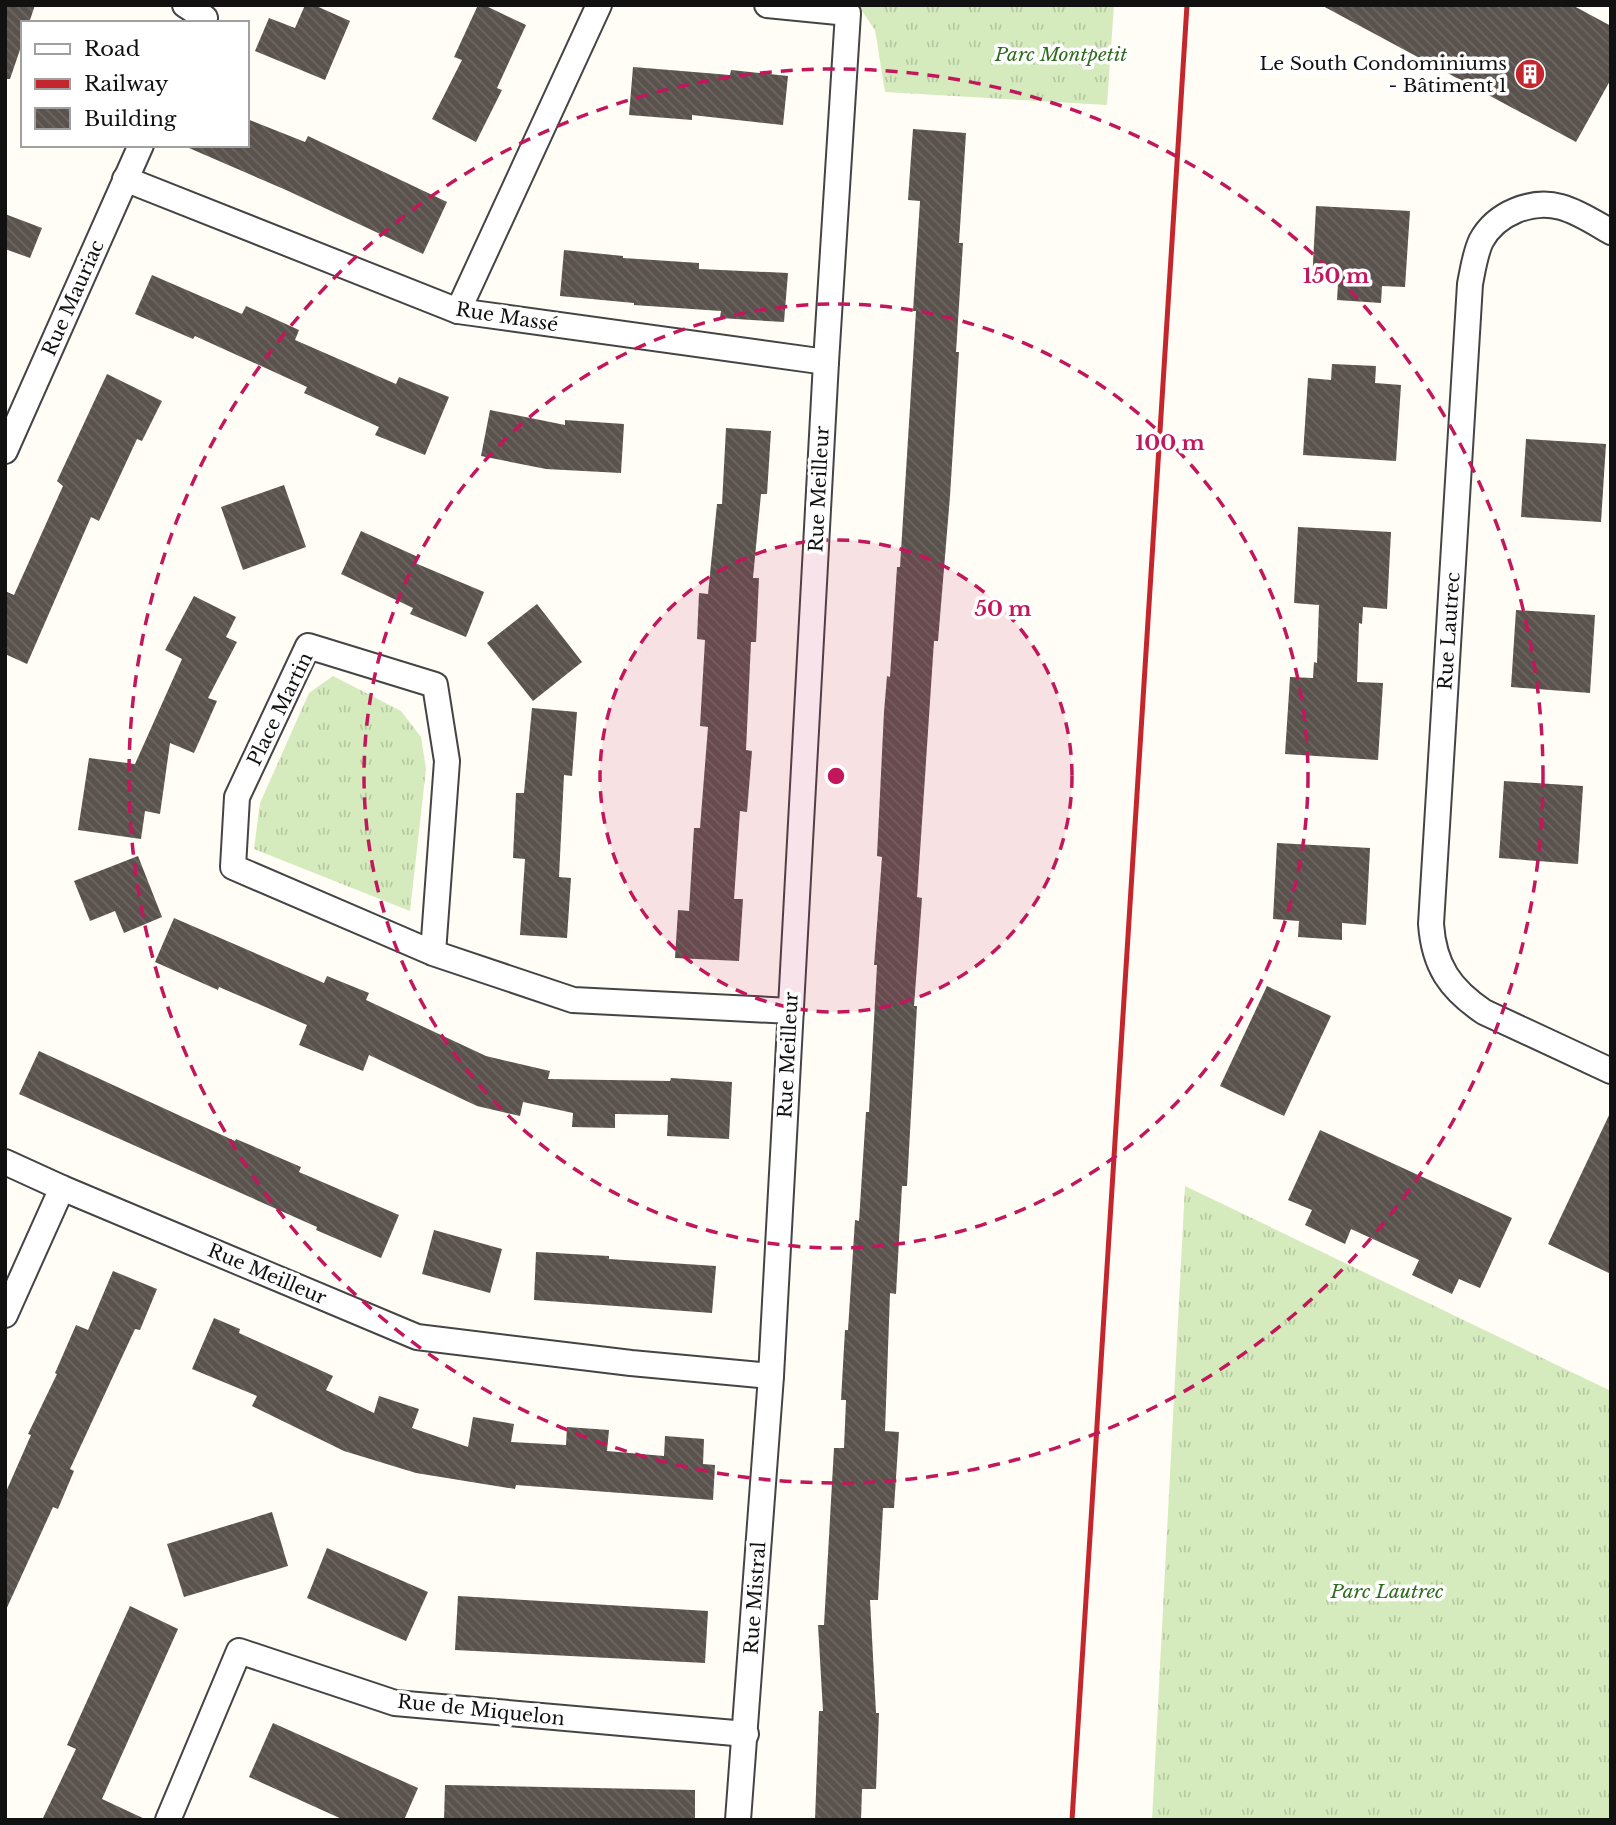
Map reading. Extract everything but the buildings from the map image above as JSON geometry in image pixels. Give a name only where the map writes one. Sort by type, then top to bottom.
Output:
[{"type":"street","points":[[458,311],[599,5]]},
{"type":"street","name":"Rue Meilleur","points":[[5,1162],[417,1337],[631,1363],[771,1376],[826,362],[848,13],[767,5]]},
{"type":"street","name":"Rue Mauriac","points":[[5,451],[141,147]]},
{"type":"street","name":"Rue Massé","points":[[125,178],[458,311],[826,362]]},
{"type":"street","name":"Rue Lautrec","points":[[1611,232],[1562,208],[1538,205],[1527,207],[1508,215],[1492,227],[1480,244],[1476,257],[1470,284],[1431,924],[1435,954],[1440,967],[1468,1002],[1611,1071]]},
{"type":"street","name":"Place Martin","points":[[432,953],[447,761],[435,685],[308,646],[237,797],[233,867],[432,953],[573,1000],[791,1011]]},
{"type":"street","points":[[5,1315],[62,1188]]},
{"type":"street","name":"Rue Mistral","points":[[738,1820],[771,1376]]},
{"type":"street","name":"Rue de Miquelon","points":[[168,1820],[240,1651],[395,1703],[746,1734]]},
{"type":"green space","name":"Parc Montpetit","points":[[858,5],[1114,5],[1107,105],[885,92],[875,30]]},
{"type":"green space","points":[[333,676],[401,711],[421,737],[426,769],[410,911],[254,849],[260,803],[309,693]]},
{"type":"green space","name":"Parc Lautrec","points":[[1185,1186],[1611,1391],[1611,1820],[1152,1820]]},
{"type":"railway","points":[[1072,1820],[1187,5]]},
{"type":"place","name":"Le South Condominiums - Bâtiment 1","points":[[1530,74]]}]
